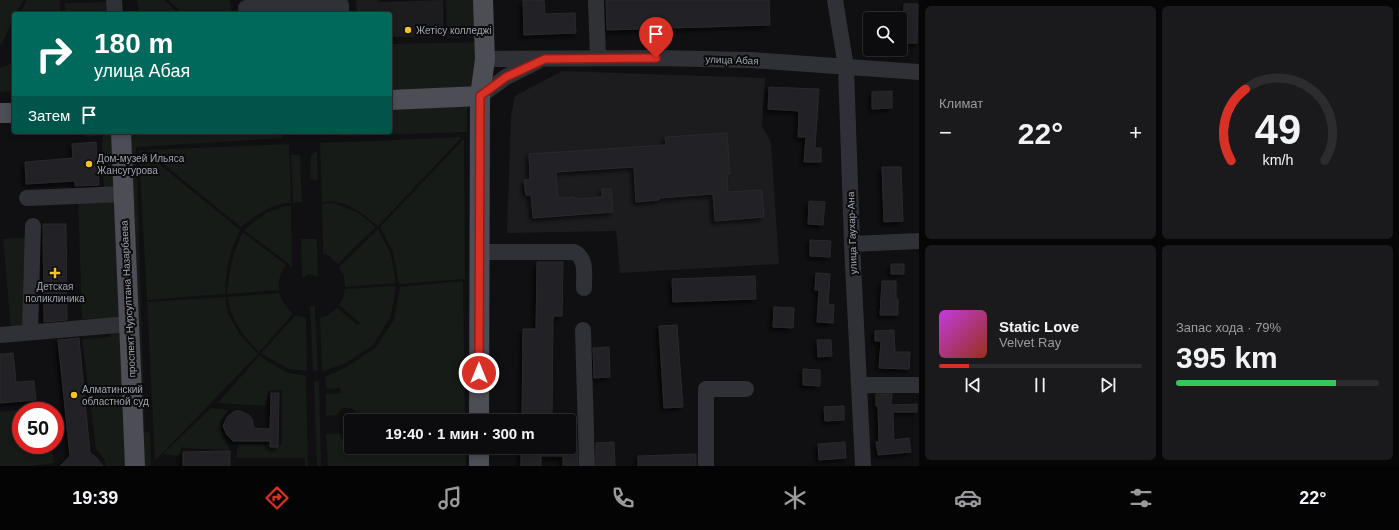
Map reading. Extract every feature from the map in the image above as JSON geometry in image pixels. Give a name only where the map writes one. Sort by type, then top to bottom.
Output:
[{"type":"main road","points":[[479,414],[480,96],[485,59],[483,0]]},
{"type":"main road","points":[[392,100],[480,96]]},
{"type":"main road","points":[[0,113],[12,113]]},
{"type":"main road","name":"проспект Нурсултана Назарбаева","points":[[121,134],[135,466]]},
{"type":"main road","points":[[479,454],[479,466]]},
{"type":"street","points":[[114,0],[115,12]]},
{"type":"street","points":[[596,0],[598,58]]},
{"type":"street","name":"улица Гаухар-Ана","points":[[835,0],[846,67],[852,244],[863,466]]},
{"type":"street","points":[[246,8],[341,5],[341,12]]},
{"type":"street","name":"улица Абая","points":[[485,59],[656,58],[751,60],[919,72]]},
{"type":"street","name":"улица Абая","points":[[480,96],[506,77],[545,59]]},
{"type":"street","points":[[27,198],[123,194]]},
{"type":"street","points":[[30,332],[33,226]]},
{"type":"street","points":[[852,244],[919,241]]},
{"type":"street","points":[[480,252],[574,252],[580,255],[583,261],[584,288]]},
{"type":"street","points":[[0,335],[129,324]]},
{"type":"street","points":[[583,330],[587,466]]},
{"type":"street","points":[[860,385],[919,385]]},
{"type":"street","points":[[706,466],[706,390],[746,389]]},
{"type":"shaded area","points":[[0,0],[23,0],[17,12],[12,12],[12,22],[2,44],[0,44]]},
{"type":"shaded area","points":[[27,0],[60,0],[60,12],[21,12]]},
{"type":"shaded area","points":[[137,0],[164,0],[177,12],[139,12]]},
{"type":"shaded area","points":[[168,0],[230,0],[232,12],[181,12]]},
{"type":"shaded area","points":[[356,0],[379,0],[380,2],[443,0],[443,36],[392,37],[392,12],[357,12]]},
{"type":"shaded area","points":[[446,0],[478,0],[480,36],[447,38]]},
{"type":"shaded area","points":[[110,2],[110,12],[65,12],[65,3]]},
{"type":"shaded area","points":[[480,42],[475,82],[469,92],[392,95],[392,44]]},
{"type":"shaded area","points":[[12,63],[12,91],[0,92],[0,68]]},
{"type":"shaded area","points":[[562,71],[765,78],[762,126],[771,142],[779,264],[620,273],[616,231],[507,233],[511,115],[515,96]]},
{"type":"shaded area","points":[[467,103],[467,132],[341,136],[341,134],[392,134],[392,104]]},
{"type":"shaded area","points":[[86,134],[114,134],[129,466],[105,466],[105,460],[96,449],[82,339],[111,337],[111,318],[82,319],[78,195],[104,190],[102,135],[85,137]]},
{"type":"shaded area","points":[[126,134],[282,134],[283,138],[136,147],[145,429],[137,422]]},
{"type":"shaded area","points":[[462,137],[378,226],[359,211],[346,205],[322,202],[320,143]]},
{"type":"shaded area","points":[[464,139],[465,279],[399,284],[393,252],[380,227]]},
{"type":"shaded area","points":[[289,144],[291,203],[277,205],[270,208],[241,227],[146,150]]},
{"type":"shaded area","points":[[142,150],[240,230],[233,246],[229,261],[225,294],[147,300],[139,151]]},
{"type":"shaded area","points":[[317,151],[318,181],[310,179],[311,155]]},
{"type":"shaded area","points":[[291,155],[300,155],[302,202],[293,203]]},
{"type":"shaded area","points":[[333,203],[357,212],[376,227],[338,264],[323,253],[322,204]]},
{"type":"shaded area","points":[[285,206],[291,206],[292,268],[288,263],[244,230],[266,213]]},
{"type":"shaded area","points":[[378,229],[391,255],[396,283],[345,287],[344,276],[339,267]]},
{"type":"shaded area","points":[[243,232],[286,265],[280,277],[279,290],[227,294],[232,262],[236,247]]},
{"type":"shaded area","points":[[28,237],[27,329],[11,329],[3,239]]},
{"type":"shaded area","points":[[301,239],[317,239],[318,277],[309,274],[302,278]]},
{"type":"shaded area","points":[[463,281],[465,414],[358,414],[352,408],[342,408],[337,415],[326,416],[326,394],[341,393],[340,388],[326,389],[325,377],[348,366],[375,348],[394,320],[400,287]]},
{"type":"shaded area","points":[[396,286],[391,316],[373,345],[346,363],[322,372],[320,318],[328,315],[337,308],[358,325],[360,323],[339,305],[343,299],[345,289]]},
{"type":"shaded area","points":[[279,293],[284,304],[293,314],[259,352],[238,327],[229,306],[227,297]]},
{"type":"shaded area","points":[[225,297],[228,314],[241,336],[258,354],[155,461],[147,302]]},
{"type":"shaded area","points":[[310,306],[315,306],[318,370],[313,371]]},
{"type":"shaded area","points":[[296,315],[306,318],[307,371],[289,369],[261,353]]},
{"type":"shaded area","points":[[259,356],[286,372],[306,376],[308,466],[305,466],[305,458],[236,458],[238,444],[282,445],[282,390],[268,391],[266,406],[218,403]]},
{"type":"shaded area","points":[[319,381],[321,466],[317,466],[314,382]]},
{"type":"shaded area","points":[[211,408],[228,410],[220,422],[222,432],[230,450],[181,448],[179,456],[163,454]]},
{"type":"shaded area","points":[[12,410],[12,454],[53,454],[54,463],[32,466],[0,466],[0,412]]},
{"type":"shaded area","points":[[137,428],[150,433],[151,466],[139,466]]},
{"type":"shaded area","points":[[339,433],[344,441],[344,454],[465,454],[466,466],[328,466],[326,434]]},
{"type":"building","points":[[523,0],[544,0],[545,14],[575,13],[576,33],[524,35]]},
{"type":"building","points":[[606,0],[769,0],[770,25],[607,30]]},
{"type":"building","points":[[904,4],[918,4],[917,43],[907,43],[907,12],[904,12]]},
{"type":"building","points":[[769,87],[819,89],[815,148],[821,148],[821,162],[804,162],[806,137],[798,137],[799,111],[768,109]]},
{"type":"building","points":[[892,91],[892,108],[872,109],[872,92]]},
{"type":"building","points":[[727,133],[730,174],[727,174],[728,192],[762,190],[764,217],[715,221],[713,194],[659,198],[659,200],[636,202],[634,167],[556,172],[558,198],[575,197],[575,199],[602,197],[602,189],[611,189],[613,212],[533,218],[531,195],[526,195],[524,180],[530,180],[529,154],[666,145],[665,137]]},
{"type":"building","points":[[96,142],[99,185],[75,186],[75,181],[26,184],[25,162],[73,158],[72,144]]},
{"type":"building","points":[[882,167],[901,167],[903,221],[884,222]]},
{"type":"building","points":[[809,201],[825,202],[823,225],[808,224]]},
{"type":"building","name":"Детская поликлиника","points":[[43,224],[66,224],[67,320],[44,322]]},
{"type":"building","points":[[810,240],[831,241],[830,257],[810,256]]},
{"type":"building","points":[[537,262],[563,262],[562,316],[553,316],[552,414],[522,414],[523,329],[536,329]]},
{"type":"building","points":[[891,264],[904,264],[904,274],[891,274]]},
{"type":"building","points":[[816,273],[830,274],[828,304],[834,305],[833,323],[817,322],[819,290],[815,290]]},
{"type":"building","points":[[755,276],[756,299],[673,302],[672,279]]},
{"type":"building","points":[[882,281],[896,281],[898,315],[880,315]]},
{"type":"building","points":[[774,307],[794,308],[793,328],[773,327]]},
{"type":"building","points":[[677,325],[683,407],[664,408],[659,326]]},
{"type":"building","points":[[894,330],[895,352],[910,352],[909,369],[879,368],[881,341],[875,341],[875,331]]},
{"type":"building","name":"Алматинский областной суд","points":[[79,338],[90,453],[96,457],[103,466],[60,466],[70,456],[58,340]]},
{"type":"building","points":[[817,340],[831,340],[832,356],[818,357]]},
{"type":"building","points":[[609,347],[610,377],[594,378],[593,348]]},
{"type":"building","points":[[13,353],[16,382],[34,381],[36,400],[0,403],[0,354]]},
{"type":"building","points":[[803,369],[820,370],[820,386],[803,385]]},
{"type":"building","points":[[271,393],[279,393],[278,447],[270,447],[270,441],[233,441],[227,435],[223,426],[227,417],[235,411],[240,411],[249,415],[252,419],[254,428],[270,429]]},
{"type":"building","points":[[876,394],[892,394],[891,405],[917,404],[917,412],[893,412],[894,440],[909,438],[911,452],[878,455],[876,442],[879,442],[878,406],[876,406]]},
{"type":"building","points":[[844,406],[844,420],[825,421],[824,407]]},
{"type":"building","points":[[576,428],[578,466],[563,466],[563,456],[541,456],[541,466],[521,466],[521,454],[576,454]]},
{"type":"building","points":[[614,442],[615,466],[596,466],[596,443]]},
{"type":"building","points":[[845,442],[846,458],[819,460],[818,444]]},
{"type":"building","points":[[230,451],[230,466],[183,466],[183,452]]},
{"type":"building","points":[[696,454],[696,466],[638,466],[638,456]]},
{"type":"place","name":"Жетісу колледжі","points":[[408,30]]},
{"type":"place","name":"Дом-музей Ильяса Жансугурова","points":[[89,164]]},
{"type":"place","name":"Детская поликлиника","points":[[55,273]]},
{"type":"place","name":"Алматинский областной суд","points":[[74,395]]},
{"type":"route","points":[[479,373],[480,96],[506,77],[545,59],[656,58]]}]
